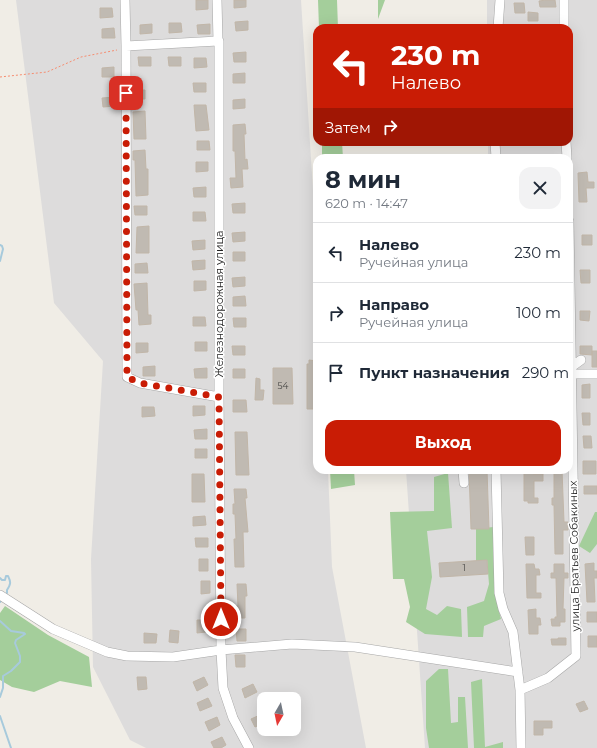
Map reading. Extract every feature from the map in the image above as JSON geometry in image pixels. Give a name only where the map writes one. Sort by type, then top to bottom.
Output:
[{"type":"street","points":[[125,0],[127,377],[140,383],[219,397]]},
{"type":"street","name":"Железнодорожная улица","points":[[217,0],[219,41],[221,650],[223,688],[233,718],[249,748]]},
{"type":"street","points":[[498,24],[500,0]]},
{"type":"street","points":[[564,0],[564,24]]},
{"type":"street","points":[[126,46],[218,41]]},
{"type":"street","points":[[573,369],[581,360]]},
{"type":"street","points":[[573,374],[597,374]]},
{"type":"street","points":[[463,474],[464,483]]},
{"type":"street","points":[[496,474],[499,593],[502,609],[513,632],[520,690],[521,748]]},
{"type":"street","name":"улица Братьев Собакиных","points":[[520,690],[548,678],[576,656],[572,474]]},
{"type":"street","points":[[0,595],[53,629],[107,652],[127,656],[173,656],[292,644],[355,647],[518,672]]},
{"type":"path","points":[[0,77],[47,72],[81,57],[116,50],[126,46]]},
{"type":"shaded area","points":[[16,0],[301,0],[313,190],[313,474],[328,474],[332,567],[366,748],[146,748],[130,740],[93,667],[91,559],[103,361],[54,303]]},
{"type":"shaded area","points":[[487,0],[597,0],[597,748],[425,748],[406,474],[573,474],[573,154],[488,154],[488,146],[573,146],[573,24],[487,24]]},
{"type":"green space","points":[[318,0],[337,0],[338,24],[319,24]]},
{"type":"green space","points":[[378,0],[385,0],[378,19]]},
{"type":"green space","points":[[322,146],[342,146],[343,154],[322,154]]},
{"type":"green space","points":[[330,474],[354,474],[355,485],[331,489]]},
{"type":"green space","points":[[448,474],[452,528],[427,531],[432,577],[426,609],[437,615],[447,606],[461,609],[462,637],[425,634],[406,622],[410,607],[404,579],[393,579],[390,512],[434,511],[434,477]]},
{"type":"green space","points":[[595,512],[597,512],[597,544],[590,553],[579,546]]},
{"type":"green space","points":[[493,527],[496,599],[501,619],[484,626],[483,637],[468,637],[467,607],[484,601],[489,584],[487,560],[476,561],[476,529]]},
{"type":"green space","points":[[5,606],[48,635],[89,657],[92,687],[60,681],[34,692],[12,687],[0,680],[0,613]]},
{"type":"green space","points":[[439,669],[448,669],[451,723],[458,722],[458,697],[465,697],[468,748],[429,748],[426,728],[426,681]]},
{"type":"green space","points":[[482,679],[485,747],[503,742],[503,748],[474,748],[471,682]]},
{"type":"building","points":[[196,0],[208,0],[208,9],[196,10]]},
{"type":"building","points":[[234,0],[246,0],[246,7],[234,8]]},
{"type":"building","points":[[555,0],[556,7],[540,7],[539,1]]},
{"type":"building","points":[[514,3],[524,3],[525,13],[515,13]]},
{"type":"building","points":[[100,8],[112,8],[113,17],[100,18]]},
{"type":"building","points":[[528,12],[538,13],[538,21],[528,21]]},
{"type":"building","points":[[248,21],[248,30],[236,31],[235,22]]},
{"type":"building","points":[[169,23],[181,23],[182,32],[169,33]]},
{"type":"building","points":[[152,24],[152,33],[140,34],[140,25]]},
{"type":"building","points":[[210,24],[210,34],[198,34],[197,25]]},
{"type":"building","points":[[114,28],[115,38],[102,38],[102,29]]},
{"type":"building","points":[[246,52],[246,62],[234,62],[233,53]]},
{"type":"building","points":[[138,57],[151,57],[151,66],[139,66]]},
{"type":"building","points":[[168,57],[181,57],[181,66],[169,66]]},
{"type":"building","points":[[194,58],[206,58],[207,67],[194,68]]},
{"type":"building","points":[[114,67],[114,77],[102,77],[102,68]]},
{"type":"building","points":[[245,73],[245,83],[233,83],[233,74]]},
{"type":"building","points":[[193,83],[206,83],[206,92],[194,92]]},
{"type":"building","points":[[132,90],[145,90],[145,99],[133,99]]},
{"type":"building","points":[[115,97],[115,106],[103,107],[102,98]]},
{"type":"building","points":[[245,99],[245,108],[233,109],[233,100]]},
{"type":"building","points":[[194,105],[206,105],[209,130],[196,131]]},
{"type":"building","points":[[145,111],[146,139],[134,139],[133,112]]},
{"type":"building","points":[[245,124],[245,160],[247,159],[248,169],[242,169],[243,187],[231,188],[230,178],[236,178],[235,151],[233,151],[233,125]]},
{"type":"building","points":[[197,141],[209,141],[210,150],[197,150]]},
{"type":"building","points":[[145,150],[146,169],[148,169],[148,195],[136,196],[135,160],[133,160],[133,151]]},
{"type":"building","points":[[196,162],[208,162],[208,171],[196,172]]},
{"type":"building","points":[[587,172],[588,182],[594,182],[594,188],[586,188],[587,202],[579,202],[578,173]]},
{"type":"building","points":[[206,187],[206,197],[194,197],[193,188]]},
{"type":"building","points":[[245,203],[245,213],[233,213],[232,204]]},
{"type":"building","points":[[134,206],[147,206],[147,215],[135,215]]},
{"type":"building","points":[[193,212],[205,212],[206,221],[193,221]]},
{"type":"building","points":[[149,226],[149,253],[136,253],[137,227]]},
{"type":"building","points":[[245,232],[245,241],[233,242],[232,233]]},
{"type":"building","points":[[582,235],[592,235],[592,245],[582,245]]},
{"type":"building","points":[[205,240],[205,249],[193,250],[192,241]]},
{"type":"building","points":[[233,252],[245,252],[245,261],[233,261]]},
{"type":"building","points":[[205,260],[205,269],[193,270],[192,261]]},
{"type":"building","points":[[147,263],[148,273],[135,273],[135,264]]},
{"type":"building","points":[[580,270],[590,270],[590,283],[581,283]]},
{"type":"building","points":[[245,277],[245,286],[233,287],[232,278]]},
{"type":"building","points":[[194,281],[206,281],[206,290],[194,291]]},
{"type":"building","points":[[147,283],[148,315],[151,315],[151,324],[139,325],[134,284]]},
{"type":"building","points":[[245,296],[246,306],[233,306],[233,297]]},
{"type":"building","points":[[580,311],[590,311],[589,321],[580,320]]},
{"type":"building","points":[[193,317],[205,317],[206,326],[193,326]]},
{"type":"building","points":[[233,318],[246,318],[246,327],[234,327]]},
{"type":"building","points":[[195,342],[207,342],[207,351],[195,351]]},
{"type":"building","points":[[136,343],[148,343],[148,352],[136,353]]},
{"type":"building","points":[[232,346],[245,346],[245,355],[233,355]]},
{"type":"building","points":[[580,346],[592,346],[592,355],[580,354]]},
{"type":"building","points":[[592,351],[597,351],[597,367],[592,367]]},
{"type":"building","points":[[309,360],[313,360],[313,409],[307,409],[307,364],[309,364]]},
{"type":"building","points":[[155,366],[155,376],[143,376],[143,367]]},
{"type":"building","points":[[207,368],[207,378],[195,378],[194,369]]},
{"type":"building","points":[[273,368],[292,368],[293,404],[273,404]]},
{"type":"building","points":[[233,369],[245,369],[245,378],[233,378]]},
{"type":"building","points":[[256,378],[260,379],[260,390],[264,390],[263,400],[255,400]]},
{"type":"building","points":[[590,384],[590,398],[582,398],[582,385]]},
{"type":"building","points":[[233,400],[246,400],[247,412],[233,412]]},
{"type":"building","points":[[193,406],[205,406],[205,415],[193,416]]},
{"type":"building","points":[[142,407],[154,407],[155,416],[142,417]]},
{"type":"building","points":[[582,413],[590,413],[590,425],[583,425]]},
{"type":"building","points":[[207,429],[207,439],[195,439],[194,430]]},
{"type":"building","points":[[235,432],[247,432],[249,475],[236,475]]},
{"type":"building","points":[[583,436],[591,436],[592,448],[584,448]]},
{"type":"building","points":[[195,449],[207,449],[207,458],[195,458]]},
{"type":"building","points":[[583,461],[596,461],[596,474],[583,474]]},
{"type":"building","points":[[192,474],[204,474],[205,502],[192,502]]},
{"type":"building","points":[[469,474],[487,474],[489,529],[471,529]]},
{"type":"building","points":[[524,474],[543,474],[543,481],[534,481],[534,498],[538,498],[538,503],[528,503],[528,501],[524,501]]},
{"type":"building","points":[[554,474],[562,474],[564,522],[568,522],[568,530],[563,530],[563,554],[555,554],[554,505],[552,505],[552,498],[554,498]]},
{"type":"building","points":[[584,486],[597,486],[597,494],[584,494]]},
{"type":"building","points":[[234,489],[246,489],[247,498],[245,498],[248,532],[243,532],[244,567],[235,567],[234,539],[236,539],[235,514],[233,514],[233,504],[235,504]]},
{"type":"building","points":[[205,516],[206,525],[193,526],[193,517]]},
{"type":"building","points":[[525,537],[534,537],[534,555],[526,555]]},
{"type":"building","points":[[195,538],[208,538],[208,547],[196,547]]},
{"type":"building","points":[[199,559],[208,559],[208,571],[199,571]]},
{"type":"building","points":[[487,560],[488,574],[440,577],[439,563]]},
{"type":"building","points":[[594,563],[594,571],[597,571],[597,578],[594,578],[595,602],[587,602],[585,564]]},
{"type":"building","points":[[526,564],[534,564],[535,569],[539,569],[540,575],[536,575],[536,593],[541,593],[541,598],[527,598]]},
{"type":"building","points":[[554,564],[564,564],[564,573],[568,573],[568,578],[564,578],[563,609],[565,609],[565,622],[560,622],[560,626],[552,626],[551,619],[555,619],[555,617],[557,617],[556,578],[551,578],[551,573],[554,573]]},
{"type":"building","points":[[201,581],[210,581],[210,593],[201,594]]},
{"type":"building","points":[[237,584],[246,584],[247,596],[245,596],[245,618],[236,618],[236,606],[238,606]]},
{"type":"building","points":[[536,609],[536,618],[540,618],[541,625],[538,625],[538,634],[529,634],[528,610]]},
{"type":"building","points":[[587,612],[597,612],[597,622],[587,622]]},
{"type":"building","points":[[197,620],[206,620],[206,632],[197,633]]},
{"type":"building","points":[[236,629],[246,629],[246,641],[237,641]]},
{"type":"building","points":[[170,630],[179,631],[178,643],[169,642]]},
{"type":"building","points":[[144,633],[157,634],[156,643],[144,643]]},
{"type":"building","points":[[588,636],[597,636],[597,647],[588,647]]},
{"type":"building","points":[[566,638],[566,645],[552,645],[551,639]]},
{"type":"building","points":[[235,655],[245,655],[245,667],[236,667]]},
{"type":"building","points":[[137,677],[146,677],[147,689],[138,690]]},
{"type":"building","points":[[204,677],[208,685],[197,691],[193,682]]},
{"type":"building","points":[[253,684],[257,692],[245,698],[242,689]]},
{"type":"building","points":[[208,698],[212,706],[200,711],[197,703]]},
{"type":"building","points":[[584,701],[588,709],[580,712],[576,704]]},
{"type":"building","points":[[257,716],[257,726],[255,727],[251,719]]},
{"type":"building","points":[[217,717],[220,725],[209,731],[205,722]]},
{"type":"building","points":[[534,721],[552,721],[552,728],[543,728],[543,735],[534,735]]},
{"type":"building","points":[[222,737],[226,745],[221,748],[214,748],[211,742]]},
{"type":"waterway","points":[[0,245],[3,249],[0,261]]},
{"type":"waterway","points":[[0,578],[2,580],[5,580],[6,576],[9,578],[10,583],[7,593]]},
{"type":"waterway","points":[[0,621],[11,631],[25,634],[16,640],[15,643],[20,656],[20,662],[11,671],[3,676],[3,688],[0,697]]},
{"type":"waterway","points":[[0,716],[11,748]]},
{"type":"route","points":[[126,93],[127,377],[140,383],[219,397],[221,619]]}]
